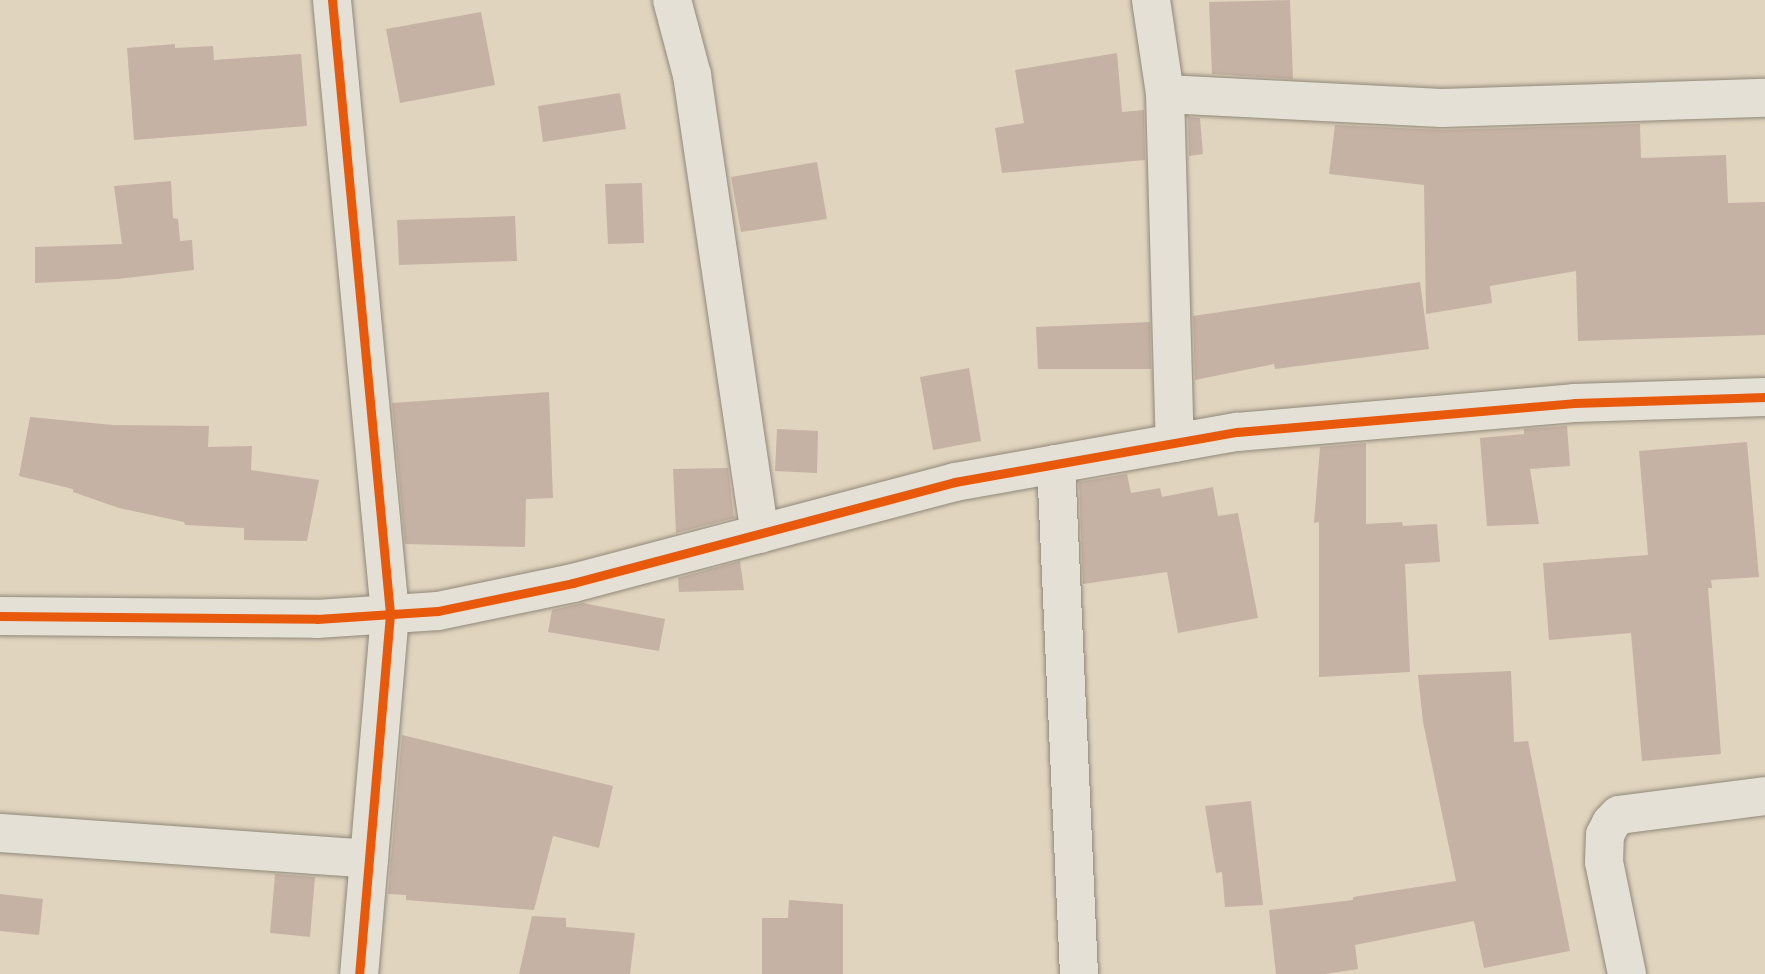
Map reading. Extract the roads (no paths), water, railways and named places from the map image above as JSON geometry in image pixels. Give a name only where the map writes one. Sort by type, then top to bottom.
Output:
[{"type":"street","points":[[332,0],[390,614],[359,974]]},
{"type":"street","points":[[672,0],[692,75],[760,534]]},
{"type":"street","points":[[1151,0],[1165,94],[1175,443]]},
{"type":"street","points":[[1165,94],[1442,108],[1765,98]]},
{"type":"street","points":[[0,616],[317,618],[438,611],[573,583],[955,482],[1237,432],[1574,403],[1765,397]]},
{"type":"street","points":[[1056,464],[1079,974]]},
{"type":"street","points":[[1627,974],[1605,862],[1605,835],[1611,823],[1619,815],[1765,796]]},
{"type":"street","points":[[0,833],[369,859]]}]
